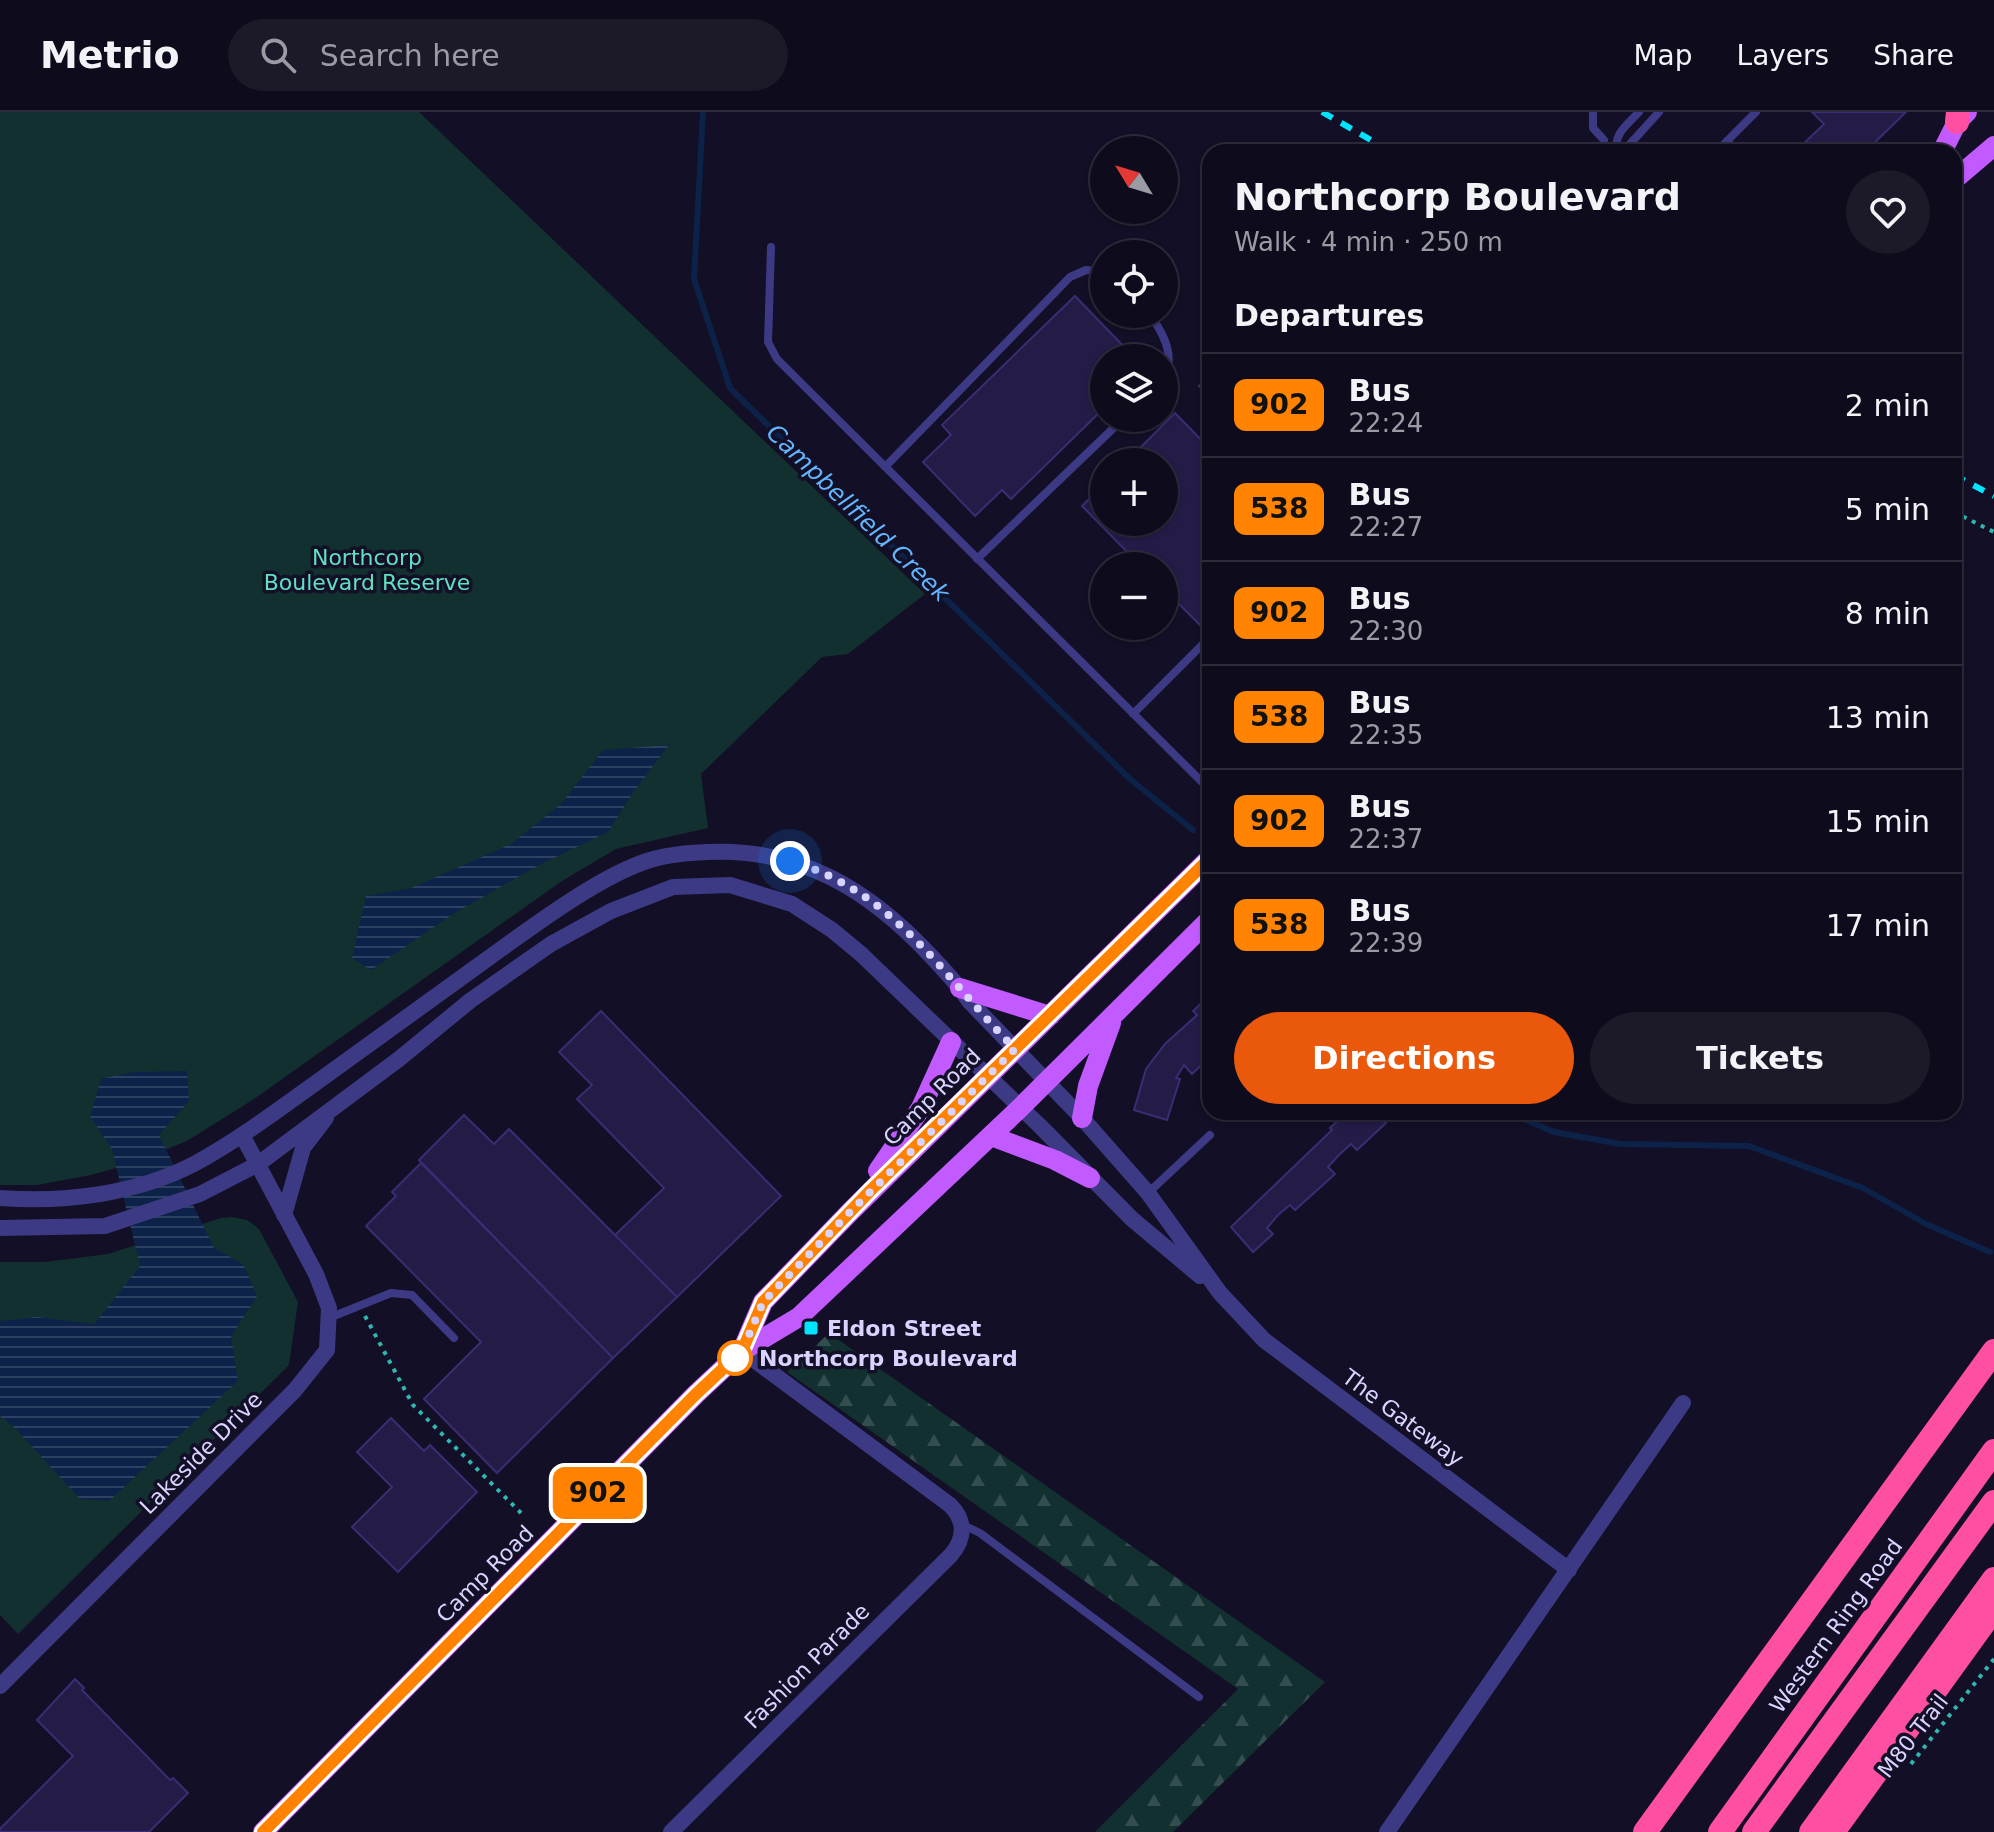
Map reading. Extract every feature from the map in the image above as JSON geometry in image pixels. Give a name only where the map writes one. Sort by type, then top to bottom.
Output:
[{"type":"highway","points":[[1645,1832],[1994,1351]]},
{"type":"highway","name":"Western Ring Road","points":[[1720,1832],[1994,1451]]},
{"type":"highway","points":[[1754,1832],[1994,1502]]},
{"type":"highway","points":[[1811,1832],[1994,1579]]},
{"type":"highway","points":[[1833,1832],[1994,1609]]},
{"type":"main road","points":[[1946,144],[1961,115]]},
{"type":"main road","points":[[1962,173],[1994,146]]},
{"type":"main road","name":"Camp Road","points":[[742,1351],[763,1302],[851,1211],[1202,866]]},
{"type":"main road","name":"Camp Road","points":[[263,1832],[742,1351],[799,1317],[1047,1082],[1202,927]]},
{"type":"main road","points":[[960,988],[1050,1016]]},
{"type":"main road","points":[[1082,1118],[1088,1086],[1112,1019]]},
{"type":"main road","points":[[851,1211],[921,1108],[951,1042]]},
{"type":"main road","points":[[991,1136],[1055,1160],[1090,1178]]},
{"type":"street","points":[[0,1198],[38,1199],[108,1193],[192,1165],[242,1135],[567,904],[649,860],[686,853],[760,853],[818,870],[843,883],[899,922],[1047,1082]]},
{"type":"street","points":[[0,1228],[105,1226],[200,1194],[258,1164],[399,1059],[471,1000],[551,944],[611,911],[673,887],[730,885],[792,904],[832,930],[861,954],[1020,1108]]},
{"type":"street","name":"The Gateway","points":[[1047,1082],[1148,1193],[1220,1293]]},
{"type":"street","points":[[284,1215],[303,1148],[339,1101]]},
{"type":"street","name":"The Gateway","points":[[1020,1108],[1132,1219],[1220,1293],[1264,1340],[1569,1570]]},
{"type":"street","name":"Lakeside Drive","points":[[0,1686],[295,1390],[327,1350],[329,1308],[316,1274],[242,1135]]},
{"type":"street","points":[[742,1351],[950,1505],[963,1525]]},
{"type":"street","points":[[1387,1832],[1683,1403]]},
{"type":"street","name":"Fashion Parade","points":[[671,1832],[951,1555],[959,1546],[963,1525]]},
{"type":"lane","points":[[1593,112],[1593,128],[1604,140]]},
{"type":"lane","points":[[1618,144],[1618,135],[1639,112]]},
{"type":"lane","points":[[1630,144],[1659,112]]},
{"type":"lane","points":[[1724,144],[1756,112]]},
{"type":"lane","points":[[1727,141],[1730,144]]},
{"type":"lane","points":[[771,247],[768,342],[777,359],[1202,782]]},
{"type":"lane","points":[[885,467],[1070,277],[1090,270]]},
{"type":"lane","points":[[977,559],[1109,432]]},
{"type":"lane","points":[[1133,714],[1202,645]]},
{"type":"lane","points":[[458,980],[471,1000]]},
{"type":"lane","points":[[1148,1193],[1210,1135]]},
{"type":"lane","points":[[329,1318],[391,1293],[412,1295],[454,1338]]},
{"type":"lane","points":[[963,1525],[980,1533],[1199,1697]]},
{"type":"path","points":[[1962,516],[1994,532]]},
{"type":"path","points":[[357,1305],[374,1329],[413,1405],[521,1513]]},
{"type":"path","name":"M80 Trail","points":[[1906,1770],[1994,1659]]},
{"type":"green space","name":"Northcorp Boulevard Reserve","points":[[0,112],[419,112],[925,594],[848,654],[822,657],[701,774],[708,828],[616,849],[562,881],[251,1101],[187,1141],[127,1165],[37,1185],[0,1185]]},
{"type":"green space","points":[[232,1217],[247,1220],[259,1229],[298,1302],[289,1365],[18,1634],[0,1615],[0,1262],[45,1262],[108,1254]]},
{"type":"green space","points":[[829,1333],[1325,1682],[1173,1832],[1095,1832],[1238,1689],[787,1372]]},
{"type":"water","points":[[669,745],[608,832],[541,864],[453,914],[371,970],[352,958],[366,896],[411,888],[511,844],[561,804],[603,750]]},
{"type":"water","points":[[187,1071],[189,1101],[159,1135],[214,1248],[243,1264],[257,1296],[231,1337],[238,1381],[109,1501],[80,1499],[16,1429],[0,1416],[0,1321],[37,1317],[94,1324],[140,1266],[112,1149],[90,1116],[101,1079],[134,1072]]},
{"type":"building","points":[[1812,112],[1906,112],[1873,144],[1803,144],[1824,124]]},
{"type":"building","points":[[1075,296],[1090,312],[1090,328],[1106,328],[1121,344],[1090,344],[1090,422],[1011,499],[1002,490],[975,516],[923,462],[951,435],[942,425]]},
{"type":"building","points":[[1178,416],[1202,441],[1202,627],[1178,603],[1178,552],[1127,552],[1112,536],[1178,536],[1178,448],[1140,448],[1156,432],[1178,432]]},
{"type":"building","points":[[1090,498],[1090,514],[1082,506]]},
{"type":"building","points":[[1202,1003],[1202,1065],[1192,1074],[1184,1065],[1176,1078],[1180,1079],[1167,1120],[1134,1110],[1146,1069],[1165,1044],[1197,1015],[1193,1011]]},
{"type":"building","points":[[601,1011],[781,1196],[677,1297],[615,1235],[664,1188],[577,1099],[592,1085],[559,1052]]},
{"type":"building","points":[[464,1115],[494,1144],[509,1129],[677,1297],[613,1358],[419,1160]]},
{"type":"building","points":[[1338,1120],[1383,1120],[1386,1123],[1357,1150],[1351,1144],[1339,1155],[1328,1167],[1335,1174],[1295,1210],[1290,1205],[1278,1215],[1267,1228],[1273,1234],[1253,1252],[1231,1227],[1332,1130],[1330,1128]]},
{"type":"building","points":[[421,1163],[613,1358],[497,1473],[424,1399],[481,1342],[366,1226],[396,1196],[392,1192]]},
{"type":"building","points":[[391,1418],[424,1451],[430,1445],[477,1492],[398,1572],[352,1527],[392,1487],[357,1452]]},
{"type":"building","points":[[75,1679],[84,1688],[82,1690],[170,1780],[173,1778],[188,1793],[149,1832],[0,1832],[73,1756],[37,1720]]},
{"type":"waterway","name":"Campbellfield Creek","points":[[703,112],[694,279],[730,388],[1130,779],[1193,830]]},
{"type":"waterway","name":"Campbellfield Creek","points":[[1526,1120],[1554,1132],[1620,1144],[1749,1146],[1863,1188],[1926,1224],[1990,1252]]},
{"type":"railway","points":[[1322,112],[1378,144]]},
{"type":"railway","points":[[1962,479],[1994,496]]},
{"type":"bus line","name":"902","points":[[263,1832],[742,1351],[763,1302],[851,1211],[1202,865]]},
{"type":"place","name":"Eldon Street","points":[[811,1328]]},
{"type":"place","name":"Northcorp Boulevard","points":[[735,1358]]},
{"type":"route","points":[[735,1358],[742,1351],[763,1302],[1015,1049],[899,922],[843,883],[818,870],[790,861]]}]
